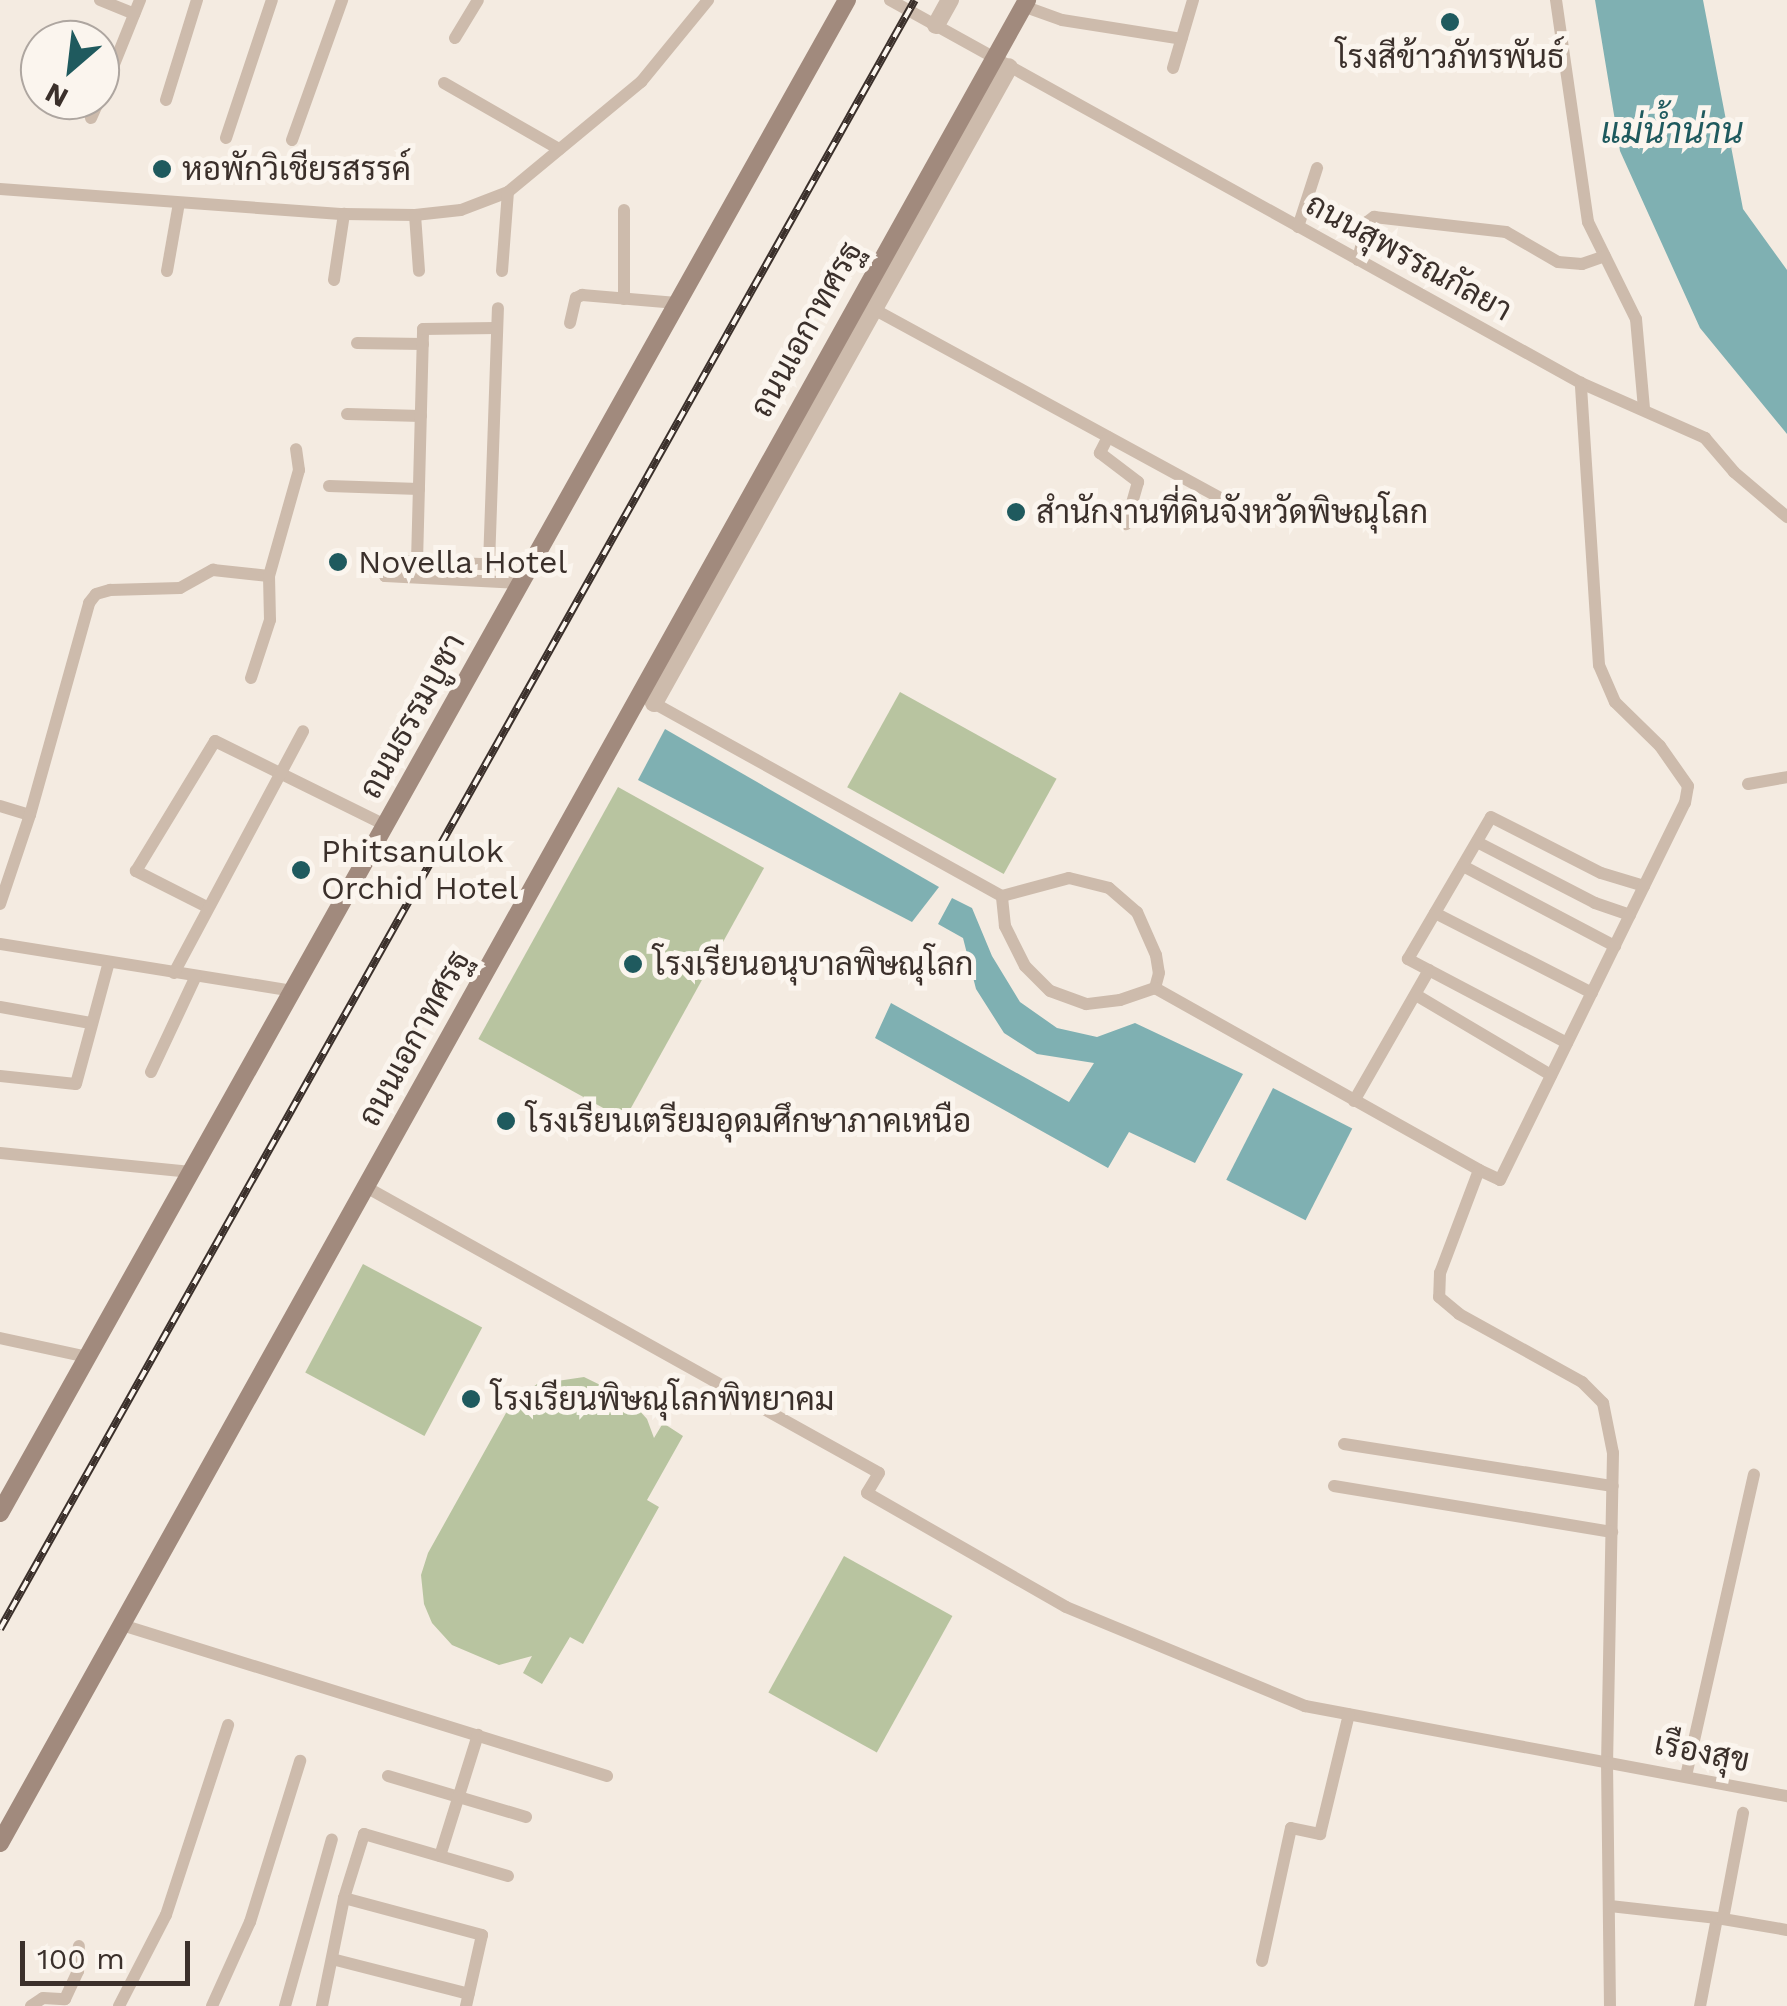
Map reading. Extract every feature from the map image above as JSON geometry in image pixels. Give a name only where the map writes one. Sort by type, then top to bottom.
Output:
[{"type":"main road","name":"ถนนธรรมบูชา","points":[[0,1513],[847,0]]},
{"type":"main road","name":"ถนนเอกาทศรฐ","points":[[0,1843],[636,694],[1025,3]]},
{"type":"street","points":[[100,0],[134,14]]},
{"type":"street","points":[[120,48],[140,0]]},
{"type":"street","points":[[166,100],[197,0]]},
{"type":"street","points":[[226,138],[272,0]]},
{"type":"street","points":[[292,140],[342,0]]},
{"type":"street","points":[[455,38],[478,0]]},
{"type":"street","points":[[0,188],[344,214],[415,216],[461,210],[508,192],[641,82],[708,0]]},
{"type":"street","name":"ถนนสุพรรณกัลยา","points":[[890,0],[1581,384],[1644,408],[1705,438],[1734,472],[1787,517]]},
{"type":"street","points":[[936,25],[950,0]]},
{"type":"street","points":[[1173,68],[1193,0]]},
{"type":"street","points":[[1556,0],[1588,222],[1636,318],[1644,408]]},
{"type":"street","points":[[1025,3],[1062,20],[1182,39]]},
{"type":"street","points":[[654,703],[1010,68]]},
{"type":"street","points":[[444,83],[559,150]]},
{"type":"street","points":[[1298,227],[1317,168]]},
{"type":"street","points":[[502,271],[508,192]]},
{"type":"street","points":[[167,271],[179,203]]},
{"type":"street","points":[[624,210],[624,298]]},
{"type":"street","points":[[334,280],[344,214]]},
{"type":"street","points":[[415,216],[419,272]]},
{"type":"street","points":[[1358,260],[1367,222],[1374,217],[1506,232],[1558,262],[1582,264],[1606,256]]},
{"type":"street","points":[[570,323],[578,296],[678,303]]},
{"type":"street","points":[[857,300],[1236,506]]},
{"type":"street","points":[[489,564],[498,308]]},
{"type":"street","points":[[417,562],[423,328],[496,328]]},
{"type":"street","points":[[357,344],[422,344]]},
{"type":"street","points":[[1002,896],[1013,946],[1025,966],[1050,991],[1086,1004],[1120,1000],[1155,988],[1500,1180],[1685,804],[1688,786],[1660,746],[1614,702],[1599,664],[1581,384]]},
{"type":"street","points":[[347,414],[421,416]]},
{"type":"street","points":[[1108,437],[1100,453],[1138,482],[1126,524]]},
{"type":"street","points":[[251,678],[270,620],[269,576],[299,470],[296,448]]},
{"type":"street","points":[[329,486],[419,489]]},
{"type":"street","points":[[521,583],[385,576],[385,560],[530,566]]},
{"type":"street","points":[[0,904],[30,815],[88,603],[96,594],[180,588],[213,570],[269,576]]},
{"type":"street","points":[[636,694],[1002,896],[1068,878],[1109,888],[1137,912],[1150,936],[1159,973],[1155,988]]},
{"type":"street","points":[[174,973],[303,731]]},
{"type":"street","points":[[207,907],[136,872],[216,741],[385,825]]},
{"type":"street","points":[[1748,784],[1787,778]]},
{"type":"street","points":[[0,806],[30,815]]},
{"type":"street","points":[[1567,1044],[1408,959],[1491,817],[1601,872],[1644,886]]},
{"type":"street","points":[[1477,842],[1596,903],[1630,914]]},
{"type":"street","points":[[1462,866],[1615,946]]},
{"type":"street","points":[[1435,912],[1592,994]]},
{"type":"street","points":[[0,944],[292,990]]},
{"type":"street","points":[[0,1076],[76,1084],[108,962]]},
{"type":"street","points":[[1354,1101],[1430,970]]},
{"type":"street","points":[[151,1072],[196,976]]},
{"type":"street","points":[[1416,994],[1552,1075]]},
{"type":"street","points":[[0,1007],[92,1023]]},
{"type":"street","points":[[0,1153],[191,1172]]},
{"type":"street","points":[[1479,1170],[1440,1273],[1439,1297],[1458,1314],[1582,1382],[1602,1403],[1613,1453],[1607,1762],[1610,2006]]},
{"type":"street","name":"เรืองสุข","points":[[366,1187],[879,1473],[867,1493],[1066,1607],[1305,1706],[1787,1796]]},
{"type":"street","points":[[0,1338],[88,1356]]},
{"type":"street","points":[[1344,1444],[1613,1486]]},
{"type":"street","points":[[1686,1776],[1754,1475]]},
{"type":"street","points":[[1334,1486],[1612,1532]]},
{"type":"street","points":[[122,1626],[607,1776]]},
{"type":"street","points":[[1262,1961],[1291,1828],[1320,1834],[1348,1714]]},
{"type":"street","points":[[119,2006],[166,1914],[228,1725]]},
{"type":"street","points":[[440,1856],[478,1735]]},
{"type":"street","points":[[212,2006],[250,1922],[300,1761]]},
{"type":"street","points":[[388,1776],[526,1816]]},
{"type":"street","points":[[1700,2006],[1743,1813]]},
{"type":"street","points":[[322,2006],[344,1898],[364,1834],[508,1876]]},
{"type":"street","points":[[285,2006],[332,1839]]},
{"type":"street","points":[[332,1959],[468,2000],[482,1935],[344,1898]]},
{"type":"street","points":[[1610,1906],[1787,1930]]},
{"type":"street","points":[[31,2006],[43,1998],[66,2000],[78,1971],[78,1946]]},
{"type":"green space","points":[[900,692],[1057,779],[1004,874],[847,787]]},
{"type":"green space","points":[[618,787],[764,868],[624,1120],[478,1039]]},
{"type":"green space","points":[[363,1264],[482,1327],[424,1436],[305,1373]]},
{"type":"green space","points":[[584,1377],[629,1399],[647,1419],[654,1438],[663,1423],[683,1436],[647,1500],[659,1507],[583,1644],[570,1637],[542,1684],[523,1673],[532,1656],[499,1665],[452,1645],[432,1623],[424,1604],[421,1575],[428,1553],[511,1404],[537,1384]]},
{"type":"green space","points":[[844,1556],[952,1616],[877,1753],[768,1692]]},
{"type":"water","name":"แม่น้ำน่าน","points":[[1595,0],[1703,0],[1743,209],[1787,270],[1787,434],[1700,328],[1620,151]]},
{"type":"water","points":[[665,729],[939,887],[912,922],[638,780]]},
{"type":"water","points":[[952,898],[972,908],[992,956],[1020,1002],[1057,1028],[1097,1037],[1135,1023],[1243,1074],[1195,1163],[1129,1132],[1108,1168],[875,1038],[891,1003],[1069,1102],[1094,1063],[1037,1054],[1004,1033],[976,989],[963,938],[938,924]]},
{"type":"water","points":[[1273,1088],[1352,1128],[1306,1220],[1226,1180]]},
{"type":"railway","points":[[0,1629],[915,0]]},
{"type":"place","name":"โรงสีข้าวภัทรพันธ์","points":[[1450,22]]},
{"type":"place","name":"หอพักวิเชียรสรรค์","points":[[162,169]]},
{"type":"place","name":"สำนักงานที่ดินจังหวัดพิษณุโลก","points":[[1016,512]]},
{"type":"place","name":"Novella Hotel","points":[[338,562]]},
{"type":"place","name":"Phitsanulok Orchid Hotel","points":[[301,870]]},
{"type":"place","name":"โรงเรียนอนุบาลพิษณุโลก","points":[[633,964]]},
{"type":"place","name":"โรงเรียนเตรียมอุดมศึกษาภาคเหนือ","points":[[506,1121]]},
{"type":"place","name":"โรงเรียนพิษณุโลกพิทยาคม","points":[[471,1399]]}]
